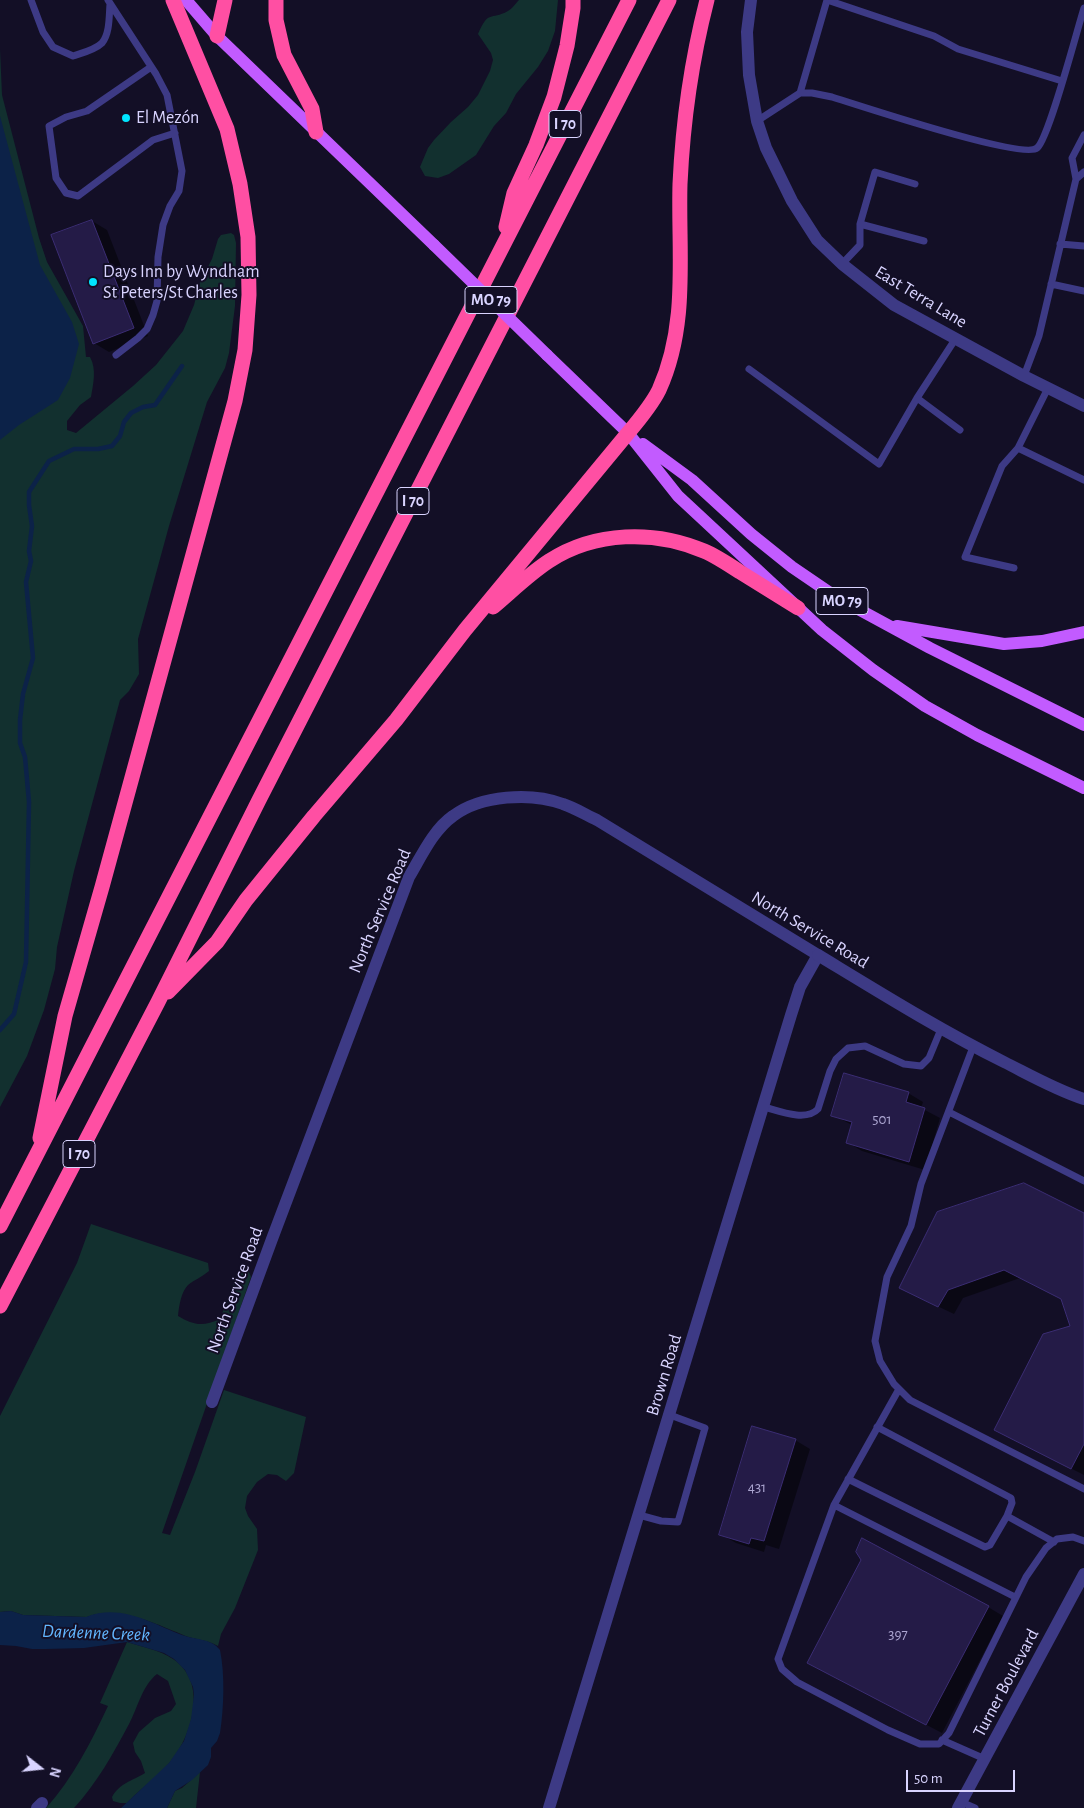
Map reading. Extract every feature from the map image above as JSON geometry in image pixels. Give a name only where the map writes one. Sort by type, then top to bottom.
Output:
[{"type":"highway","points":[[36,1156],[65,1016],[235,401],[245,350],[249,295],[248,237],[240,184],[227,129],[173,0]]},
{"type":"highway","points":[[216,36],[225,0]]},
{"type":"highway","points":[[276,0],[276,20],[284,55],[312,109],[316,132]]},
{"type":"highway","points":[[502,248],[514,193],[536,145],[554,97],[567,46],[573,0]]},
{"type":"highway","name":"I 70","points":[[0,1226],[628,0]]},
{"type":"highway","name":"I 70","points":[[0,1306],[158,1002],[263,792],[669,0]]},
{"type":"highway","points":[[158,1002],[217,942],[246,900],[314,816],[396,720],[465,630],[628,434],[659,390],[670,358],[676,332],[680,296],[680,186],[683,128],[689,80],[707,0]]},
{"type":"highway","points":[[465,630],[550,560],[594,541],[621,537],[641,536],[663,539],[684,543],[706,551],[798,608]]},
{"type":"main road","name":"MO 79","points":[[186,0],[216,36],[628,434],[678,496],[798,608],[873,670],[925,706],[977,736],[1084,788]]},
{"type":"main road","name":"MO 79","points":[[628,434],[692,480],[750,534],[792,567],[836,597],[883,624],[1084,725]]},
{"type":"main road","points":[[883,624],[1004,644],[1042,641],[1084,632]]},
{"type":"street","name":"East Terra Lane","points":[[751,0],[747,32],[748,58],[757,121],[766,148],[792,201],[818,240],[842,264],[894,305],[1024,376],[1084,406]]},
{"type":"street","name":"North Service Road","points":[[212,1402],[275,1230],[409,878],[429,842],[453,816],[483,801],[520,796],[562,803],[598,820],[941,1029],[973,1047],[1084,1099]]},
{"type":"street","name":"Brown Road","points":[[549,1808],[800,987],[818,955]]},
{"type":"street","name":"North Service Road","points":[[1071,1094],[1084,1105]]},
{"type":"street","name":"Turner Boulevard","points":[[960,1805],[1084,1574]]},
{"type":"lane","points":[[31,0],[42,32],[53,47],[73,56],[89,50],[102,42],[108,26],[109,2]]},
{"type":"lane","points":[[800,93],[827,0],[934,36],[958,49],[1062,81]]},
{"type":"lane","points":[[109,2],[167,95],[182,171],[179,191],[170,206],[163,225],[158,257],[157,301],[154,315],[147,329],[116,355]]},
{"type":"lane","points":[[757,121],[800,93],[812,93],[832,97],[963,137],[1028,151],[1036,149],[1042,142],[1084,8]]},
{"type":"lane","points":[[151,67],[87,111],[66,117],[49,126],[56,178],[66,193],[78,196],[153,140],[175,133]]},
{"type":"lane","points":[[1024,376],[1039,336],[1076,179],[1072,158],[1084,135]]},
{"type":"lane","points":[[842,264],[860,245],[860,224],[874,172],[915,184]]},
{"type":"lane","points":[[1076,179],[1084,172]]},
{"type":"lane","points":[[860,224],[924,241]]},
{"type":"lane","points":[[1060,244],[1084,246]]},
{"type":"lane","points":[[1051,284],[1084,291]]},
{"type":"lane","points":[[749,369],[879,464],[917,398],[956,338]]},
{"type":"lane","points":[[1014,568],[965,557],[1002,466],[1018,448],[1048,388]]},
{"type":"lane","points":[[917,398],[960,430]]},
{"type":"lane","points":[[1018,448],[1084,480]]},
{"type":"lane","points":[[764,1107],[795,1114],[808,1115],[814,1113],[818,1109],[836,1058],[848,1048],[865,1046],[904,1064],[921,1066],[928,1058],[941,1029]]},
{"type":"lane","points":[[973,1047],[921,1184],[911,1226],[887,1277],[875,1341],[880,1361],[894,1384],[910,1400],[1084,1489]]},
{"type":"lane","points":[[949,1112],[1084,1181]]},
{"type":"lane","points":[[899,1389],[834,1505],[778,1659],[782,1670],[797,1682],[888,1730],[920,1744],[939,1744],[949,1733],[1026,1576],[1046,1548],[1057,1539],[1074,1537],[1084,1541]]},
{"type":"lane","points":[[639,1515],[661,1521],[678,1522],[704,1428],[670,1415]]},
{"type":"lane","points":[[848,1479],[985,1547],[990,1545],[1007,1516],[1012,1498],[877,1427]]},
{"type":"lane","points":[[834,1505],[1015,1597]]},
{"type":"lane","points":[[1007,1516],[1054,1542]]},
{"type":"lane","points":[[942,1740],[985,1759]]},
{"type":"lane","points":[[960,1805],[975,1808]]},
{"type":"green space","points":[[519,0],[558,0],[555,31],[548,51],[538,67],[516,94],[506,113],[494,126],[476,155],[449,174],[438,178],[425,176],[420,167],[428,148],[478,95],[490,71],[493,60],[491,53],[478,34],[482,26],[488,18],[508,11]]},
{"type":"green space","points":[[0,49],[2,95],[39,238],[47,262],[83,326],[86,357],[90,357],[93,367],[94,377],[91,397],[80,405],[67,421],[67,430],[76,433],[156,365],[183,331],[194,305],[200,282],[212,259],[218,239],[221,235],[231,233],[234,235],[236,243],[235,306],[229,353],[225,368],[207,402],[169,526],[138,639],[139,674],[129,691],[120,700],[74,871],[57,947],[55,969],[44,1010],[27,1056],[0,1107]]},
{"type":"green space","points":[[91,1224],[208,1263],[209,1271],[188,1285],[181,1299],[178,1316],[193,1323],[203,1324],[220,1319],[237,1274],[249,1272],[251,1277],[162,1533],[170,1535],[224,1390],[306,1417],[294,1473],[286,1481],[277,1475],[268,1474],[257,1482],[247,1496],[245,1508],[257,1529],[258,1550],[235,1608],[221,1634],[218,1646],[122,1614],[98,1614],[87,1617],[23,1615],[11,1611],[0,1612],[0,1416],[77,1263]]},
{"type":"green space","points":[[127,1642],[162,1653],[173,1659],[184,1669],[191,1681],[194,1694],[191,1723],[186,1737],[166,1767],[127,1803],[113,1801],[112,1797],[119,1788],[145,1773],[133,1743],[139,1732],[155,1718],[171,1711],[176,1704],[168,1681],[157,1674],[144,1691],[111,1757],[74,1808],[46,1808],[73,1772],[102,1719],[108,1706],[100,1703]]},
{"type":"green space","points":[[200,1772],[196,1808],[167,1808],[175,1791],[182,1788]]},
{"type":"water","points":[[0,116],[40,265],[72,322],[79,344],[70,378],[58,400],[19,425],[0,440]]},
{"type":"water","name":"Dardenne Creek","points":[[11,1611],[23,1615],[86,1617],[99,1613],[123,1613],[147,1620],[182,1635],[207,1641],[220,1650],[223,1670],[223,1691],[220,1733],[217,1741],[211,1748],[211,1757],[208,1765],[192,1780],[175,1791],[167,1808],[121,1808],[169,1763],[184,1741],[191,1719],[194,1695],[193,1687],[185,1670],[174,1659],[164,1653],[127,1642],[84,1648],[46,1649],[0,1645],[0,1612]]},
{"type":"building","name":"Days Inn by Wyndham St Peters/St Charles","points":[[92,220],[134,328],[93,344],[51,235]]},
{"type":"building","points":[[844,1073],[909,1092],[906,1102],[925,1108],[909,1162],[846,1143],[852,1122],[831,1116]]},
{"type":"building","points":[[1024,1183],[1084,1213],[1084,1444],[1071,1469],[994,1430],[1043,1334],[1070,1326],[1061,1299],[1004,1270],[948,1290],[938,1307],[899,1288],[937,1212]]},
{"type":"building","points":[[752,1426],[796,1439],[764,1541],[751,1538],[749,1544],[719,1535]]},
{"type":"building","points":[[862,1538],[989,1606],[926,1725],[807,1663],[861,1560],[856,1552]]},
{"type":"waterway","points":[[0,1030],[14,1014],[26,962],[29,802],[25,757],[20,743],[20,720],[23,694],[33,658],[26,582],[31,561],[29,551],[32,526],[29,492],[49,461],[74,449],[98,449],[112,446],[120,436],[124,422],[131,413],[143,407],[155,405],[182,366]]},
{"type":"place","name":"El Mezón","points":[[126,118]]},
{"type":"place","name":"Days Inn by Wyndham St Peters/St Charles","points":[[93,282]]}]
